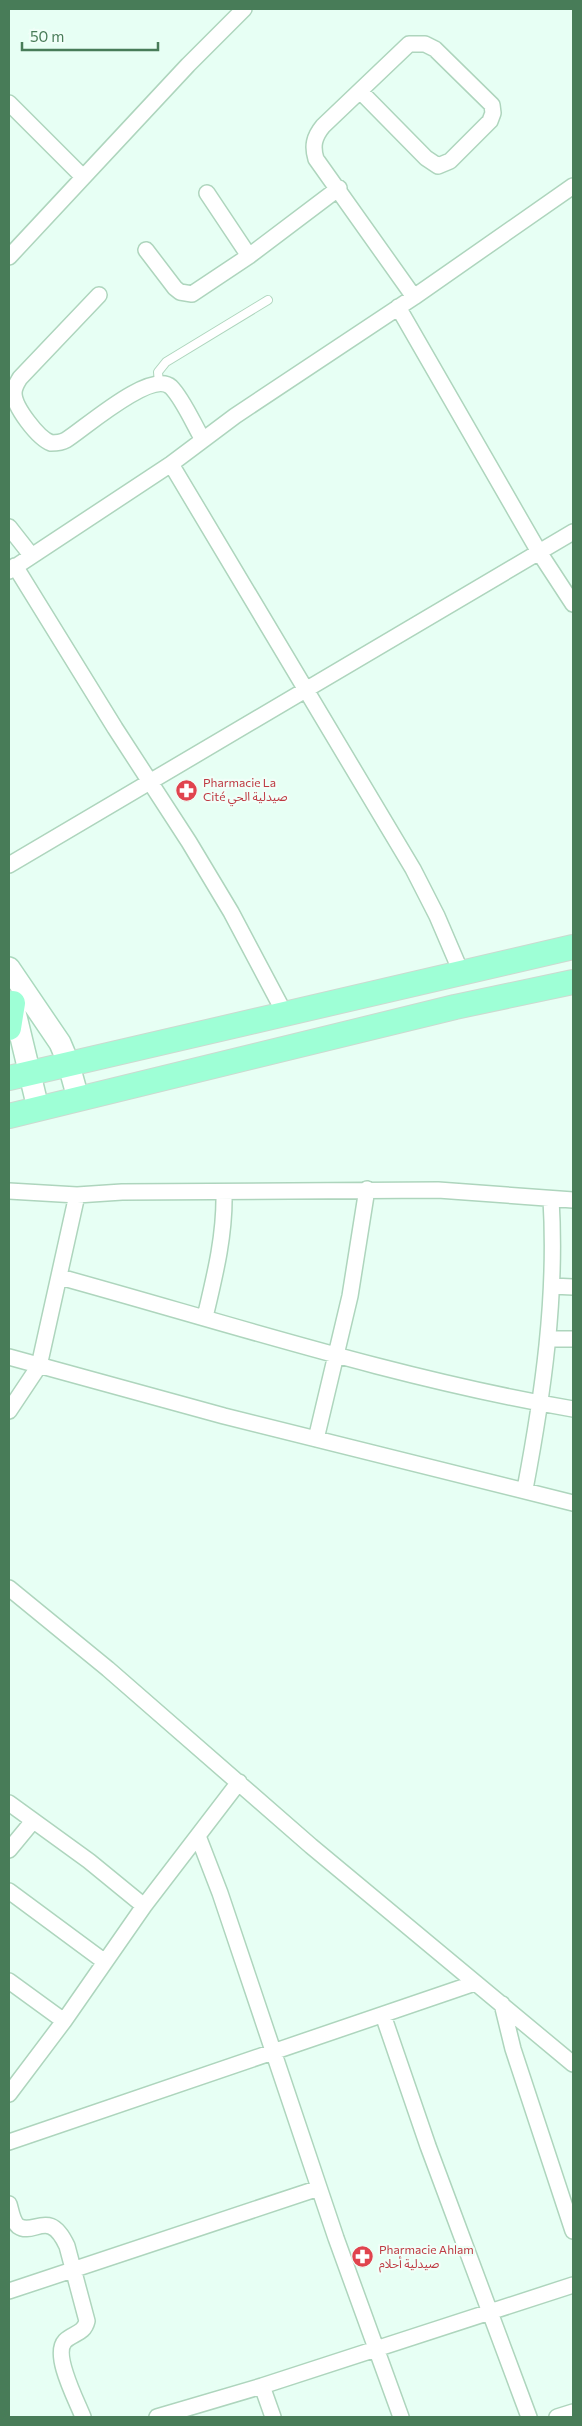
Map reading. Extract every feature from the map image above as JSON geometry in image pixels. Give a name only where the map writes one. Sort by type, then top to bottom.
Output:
[{"type":"main road","points":[[20,1075],[68,1062],[573,947]]},
{"type":"main road","points":[[9,968],[13,992],[20,1075],[38,1108]]},
{"type":"main road","points":[[9,1116],[455,1007],[573,982]]},
{"type":"main road","points":[[9,1028],[13,992]]},
{"type":"main road","points":[[13,992],[51,1028],[68,1062],[78,1098]]},
{"type":"street","points":[[9,257],[188,65],[244,9]]},
{"type":"street","points":[[360,91],[426,158],[438,166],[450,161],[490,121],[493,113],[492,105],[435,49],[425,44],[409,44],[322,126],[314,142],[316,159],[414,297]]},
{"type":"street","points":[[9,103],[83,177]]},
{"type":"street","points":[[285,1014],[230,912],[150,782],[12,568],[171,464],[573,186]]},
{"type":"street","points":[[146,250],[175,288],[187,294],[192,294],[249,256],[338,188]]},
{"type":"street","points":[[207,193],[249,256]]},
{"type":"street","points":[[98,295],[20,378],[14,393],[18,406],[44,440],[58,442],[64,441],[102,413],[150,384],[159,383],[172,388],[204,440]]},
{"type":"street","points":[[398,307],[539,552],[573,604]]},
{"type":"street","points":[[171,464],[413,870],[437,916],[461,972]]},
{"type":"street","points":[[9,527],[32,555]]},
{"type":"street","points":[[9,865],[573,532]]},
{"type":"street","points":[[316,1439],[353,1278],[366,1189]]},
{"type":"street","points":[[9,1192],[77,1195],[122,1192],[438,1190],[573,1200]]},
{"type":"street","points":[[205,1317],[221,1249],[224,1192]]},
{"type":"street","points":[[9,1411],[39,1366],[77,1195]]},
{"type":"street","points":[[525,1489],[548,1339],[554,1242],[551,1199]]},
{"type":"street","points":[[60,1277],[336,1354],[539,1403],[573,1409]]},
{"type":"street","points":[[552,1286],[573,1287]]},
{"type":"street","points":[[548,1339],[573,1339]]},
{"type":"street","points":[[9,1357],[316,1439],[525,1489],[573,1503]]},
{"type":"street","points":[[9,1588],[108,1669],[475,1983],[572,2059]]},
{"type":"street","points":[[12,2085],[64,2022],[144,1906],[238,1782]]},
{"type":"street","points":[[9,1803],[89,1861],[144,1906]]},
{"type":"street","points":[[9,1850],[33,1821]]},
{"type":"street","points":[[198,1836],[220,1893],[319,2188],[401,2417]]},
{"type":"street","points":[[9,1891],[105,1962]]},
{"type":"street","points":[[9,1981],[64,2022]]},
{"type":"street","points":[[9,2142],[475,1983]]},
{"type":"street","points":[[502,2004],[513,2048],[573,2231]]},
{"type":"street","points":[[383,2015],[428,2146],[529,2417]]},
{"type":"street","points":[[9,2291],[74,2267],[319,2188]]},
{"type":"street","points":[[9,2204],[18,2226],[25,2228],[50,2226],[62,2234],[74,2267],[87,2321],[84,2330],[66,2340],[62,2346],[61,2354],[62,2365],[83,2417]]},
{"type":"street","points":[[157,2417],[262,2386],[573,2285]]},
{"type":"street","points":[[262,2386],[273,2417]]},
{"type":"street","points":[[557,2417],[573,2412]]},
{"type":"lane","points":[[159,383],[158,372],[166,362],[268,300]]},
{"type":"place","name":"Pharmacie La Cité صيدلية الحي","points":[[187,790]]},
{"type":"place","name":"Pharmacie Ahlam صيدلية أحلام","points":[[363,2257]]}]
